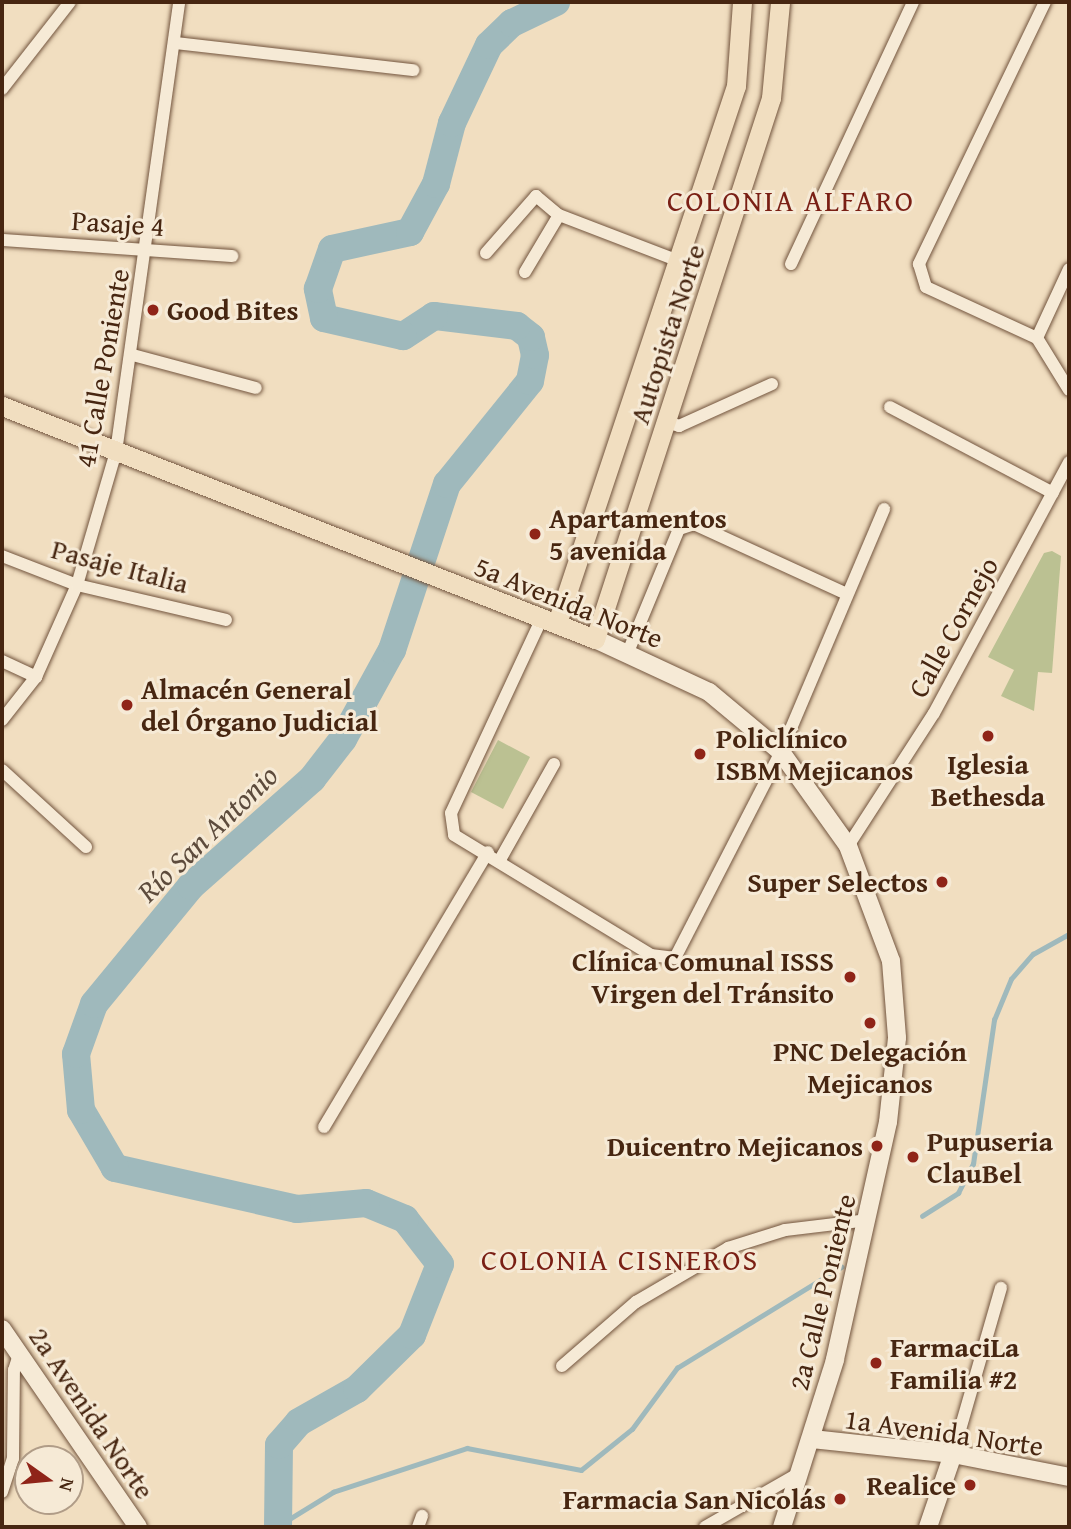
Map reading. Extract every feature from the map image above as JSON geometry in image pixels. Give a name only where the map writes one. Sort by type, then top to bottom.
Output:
[{"type":"main road","name":"Autopista Norte","points":[[550,621],[679,261],[736,86],[741,2]]},
{"type":"main road","name":"Autopista Norte","points":[[595,639],[668,422],[771,98],[780,2]]},
{"type":"main road","name":"5a Avenida Norte","points":[[2,406],[399,566],[628,652],[709,692],[781,752],[848,846],[891,961],[895,1065]]},
{"type":"main road","name":"2a Calle Poniente","points":[[782,1527],[812,1440],[868,1220],[895,1065]]},
{"type":"main road","name":"2a Avenida Norte","points":[[2,1329],[138,1527]]},
{"type":"main road","name":"1a Avenida Norte","points":[[812,1440],[953,1454],[1069,1477]]},
{"type":"main road","points":[[928,1527],[953,1454]]},
{"type":"street","points":[[2,89],[70,2]]},
{"type":"street","name":"41 Calle Poniente","points":[[2,720],[36,677],[76,585],[116,452],[134,355],[179,2]]},
{"type":"street","points":[[791,264],[913,2]]},
{"type":"street","points":[[1045,2],[919,264],[926,287],[1037,338],[1069,390]]},
{"type":"street","points":[[175,43],[413,70]]},
{"type":"street","points":[[486,253],[536,196],[559,215],[679,261]]},
{"type":"street","points":[[525,272],[559,215]]},
{"type":"street","name":"Pasaje 4","points":[[2,240],[232,256]]},
{"type":"street","points":[[1037,338],[1069,269]]},
{"type":"street","points":[[134,355],[257,388]]},
{"type":"street","points":[[668,422],[679,426],[772,384]]},
{"type":"street","points":[[890,407],[1053,492]]},
{"type":"street","name":"Calle Cornejo","points":[[848,846],[934,713],[1069,461]]},
{"type":"street","points":[[550,621],[451,813],[454,835],[501,858],[651,955],[675,958],[781,752],[884,509]]},
{"type":"street","points":[[628,652],[679,528],[694,524],[847,594]]},
{"type":"street","name":"Pasaje Italia","points":[[2,556],[76,585],[226,620]]},
{"type":"street","points":[[2,661],[36,677]]},
{"type":"street","points":[[501,858],[554,764]]},
{"type":"street","points":[[2,770],[86,847]]},
{"type":"street","points":[[324,1126],[488,852]]},
{"type":"street","points":[[562,1366],[636,1302],[728,1248],[785,1230],[868,1220]]},
{"type":"street","points":[[953,1454],[1001,1288]]},
{"type":"street","points":[[2,1492],[13,1459],[13,1370],[20,1352]]},
{"type":"street","points":[[705,1527],[801,1472]]},
{"type":"green space","points":[[1052,551],[1061,556],[1052,673],[1038,672],[1034,711],[1001,696],[1014,670],[988,657],[1044,553]]},
{"type":"green space","points":[[498,740],[530,757],[503,809],[471,792]]},
{"type":"waterway","name":"Río San Antonio","points":[[278,1527],[279,1445],[299,1422],[357,1389],[412,1335],[440,1264],[405,1219],[366,1203],[297,1209],[115,1168],[81,1110],[76,1054],[94,1004],[191,886],[312,779],[343,739],[392,650],[447,484],[530,381],[535,355],[531,337],[517,326],[434,316],[403,336],[324,318],[318,289],[332,249],[410,232],[436,184],[452,123],[489,45],[512,23],[556,2]]},
{"type":"waterway","points":[[922,1216],[958,1193],[973,1164],[994,1020],[1011,979],[1033,954],[1069,934]]},
{"type":"waterway","points":[[278,1526],[333,1492],[467,1448],[581,1470],[632,1429],[677,1368],[841,1267]]},
{"type":"place","name":"Good Bites","points":[[153,310]]},
{"type":"place","name":"Apartamentos 5 avenida","points":[[535,534]]},
{"type":"place","name":"Almacén General del Órgano Judicial","points":[[127,705]]},
{"type":"place","name":"Iglesia Bethesda","points":[[988,736]]},
{"type":"place","name":"Policlínico ISBM Mejicanos","points":[[700,754]]},
{"type":"place","name":"Super Selectos","points":[[942,882]]},
{"type":"place","name":"Clínica Comunal ISSS Virgen del Tránsito","points":[[850,977]]},
{"type":"place","name":"PNC Delegación Mejicanos","points":[[870,1023]]},
{"type":"place","name":"Duicentro Mejicanos","points":[[877,1146]]},
{"type":"place","name":"Pupuseria ClauBel","points":[[913,1157]]},
{"type":"place","name":"FarmaciLa Familia #2","points":[[876,1363]]},
{"type":"place","name":"Realice","points":[[970,1485]]},
{"type":"place","name":"Farmacia San Nicolás","points":[[840,1499]]},
{"type":"district","name":"COLONIA ALFARO","points":[[791,200]]},
{"type":"district","name":"COLONIA CISNEROS","points":[[620,1259]]}]
